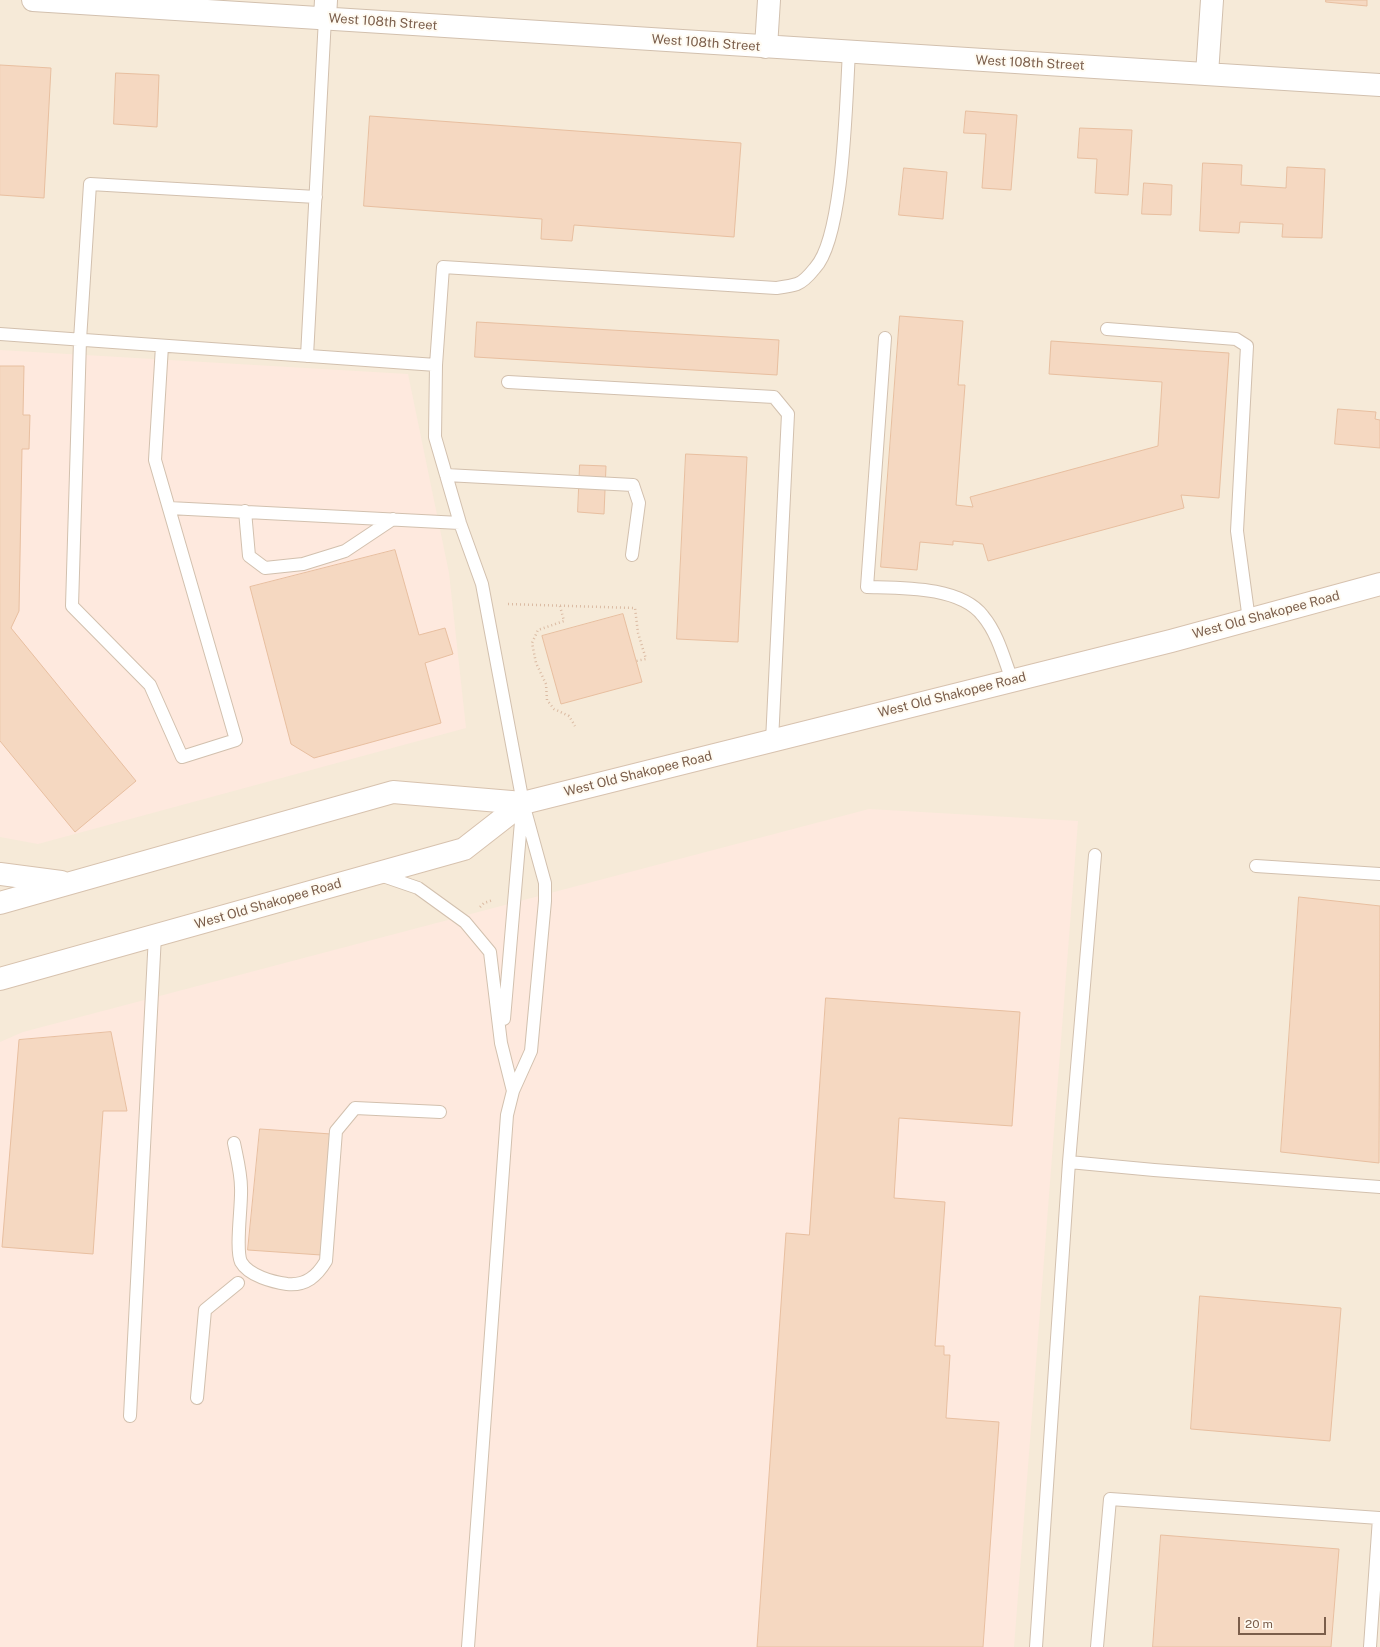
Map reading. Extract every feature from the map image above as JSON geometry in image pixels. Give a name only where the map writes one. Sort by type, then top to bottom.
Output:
[{"type":"main road","name":"West 108th Street","points":[[33,0],[326,9],[766,47],[1380,85]]},
{"type":"main road","points":[[766,47],[769,0]]},
{"type":"main road","points":[[1207,74],[1212,0]]},
{"type":"main road","name":"West Old Shakopee Road","points":[[0,903],[393,792],[523,803],[1249,620],[1380,584]]},
{"type":"main road","name":"West Old Shakopee Road","points":[[1,979],[464,849],[523,803]]},
{"type":"main road","points":[[0,874],[70,884]]},
{"type":"lane","points":[[307,356],[326,9]]},
{"type":"lane","points":[[468,1647],[507,1115],[513,1091],[531,1051],[545,901],[545,883],[523,803],[482,584],[460,522],[435,437],[436,366],[443,267],[776,288],[798,284],[816,267],[826,249],[835,214],[840,181],[849,52]]},
{"type":"lane","points":[[162,346],[156,460],[236,740],[182,757],[150,686],[72,606],[80,340],[90,184],[316,197]]},
{"type":"lane","points":[[1107,329],[1236,339],[1247,346],[1237,531],[1249,620]]},
{"type":"lane","points":[[0,334],[436,366]]},
{"type":"lane","points":[[885,338],[868,587],[912,588],[941,593],[965,601],[983,615],[994,632],[1012,680]]},
{"type":"lane","points":[[508,382],[774,397],[788,414],[772,741]]},
{"type":"lane","points":[[446,475],[633,485],[639,503],[632,555]]},
{"type":"lane","points":[[169,508],[460,522]]},
{"type":"lane","points":[[245,511],[249,556],[266,568],[303,564],[345,551],[393,519]]},
{"type":"lane","points":[[501,1043],[523,803]]},
{"type":"lane","points":[[1036,1647],[1069,1162],[1095,855]]},
{"type":"lane","points":[[1256,866],[1380,874]]},
{"type":"lane","points":[[377,873],[418,888],[465,922],[490,952],[501,1043],[513,1091]]},
{"type":"lane","points":[[130,1416],[155,936]]},
{"type":"lane","points":[[234,1143],[241,1186],[239,1250],[241,1262],[249,1270],[264,1278],[288,1284],[301,1284],[310,1280],[319,1273],[326,1261],[336,1131],[355,1108],[440,1112]]},
{"type":"lane","points":[[1069,1162],[1380,1187]]},
{"type":"lane","points":[[197,1398],[205,1310],[238,1283]]},
{"type":"lane","points":[[1097,1647],[1110,1499],[1379,1518],[1370,1647]]},
{"type":"path","points":[[485,603],[636,608],[638,633],[646,659],[636,661]]},
{"type":"path","points":[[560,606],[564,621],[538,630],[532,643],[536,663],[546,684],[547,700],[554,709],[570,716],[575,726]]},
{"type":"path","points":[[477,910],[484,903],[495,899]]},
{"type":"shaded area","points":[[0,0],[1380,0],[1380,1647],[0,1647]]},
{"type":"shaded area","points":[[0,350],[408,374],[449,573],[466,728],[38,844],[0,837]]},
{"type":"shaded area","points":[[869,809],[1078,821],[1014,1647],[0,1647],[0,1042],[23,1032]]},
{"type":"building","points":[[1326,0],[1367,0],[1367,6],[1326,2]]},
{"type":"building","points":[[0,65],[51,68],[44,198],[0,195]]},
{"type":"building","points":[[116,73],[159,75],[157,127],[114,124]]},
{"type":"building","points":[[966,111],[1017,115],[1011,190],[982,188],[986,134],[964,133]]},
{"type":"building","points":[[370,116],[741,143],[734,237],[574,225],[572,241],[541,239],[542,219],[364,206]]},
{"type":"building","points":[[1080,128],[1132,130],[1128,195],[1095,193],[1097,159],[1078,158]]},
{"type":"building","points":[[1203,163],[1242,165],[1241,185],[1286,188],[1287,167],[1325,169],[1322,238],[1282,237],[1283,224],[1240,222],[1239,233],[1200,231]]},
{"type":"building","points":[[904,168],[947,172],[943,219],[899,215]]},
{"type":"building","points":[[1144,183],[1172,185],[1171,215],[1142,214]]},
{"type":"building","points":[[900,316],[963,321],[958,385],[965,385],[956,505],[973,507],[970,497],[1158,446],[1162,382],[1049,374],[1051,341],[1229,353],[1219,498],[1181,495],[1184,508],[988,561],[983,544],[953,541],[953,545],[920,542],[917,570],[881,567]]},
{"type":"building","points":[[477,322],[779,340],[777,375],[475,357]]},
{"type":"building","points":[[0,366],[24,366],[23,415],[30,415],[29,449],[22,449],[19,611],[11,628],[136,781],[75,832],[0,741]]},
{"type":"building","points":[[1338,409],[1376,412],[1375,419],[1380,420],[1380,448],[1335,444]]},
{"type":"building","points":[[686,454],[747,457],[738,642],[677,639]]},
{"type":"building","points":[[580,465],[606,466],[604,514],[578,512]]},
{"type":"building","points":[[395,550],[419,635],[445,628],[453,654],[425,663],[441,723],[314,758],[291,744],[250,587]]},
{"type":"building","points":[[623,614],[642,682],[561,704],[542,636]]},
{"type":"building","points":[[1299,897],[1380,906],[1379,1163],[1281,1152]]},
{"type":"building","points":[[826,998],[1020,1012],[1012,1126],[899,1118],[894,1198],[945,1202],[935,1346],[944,1346],[944,1355],[950,1355],[946,1418],[999,1422],[983,1647],[757,1647],[786,1233],[809,1235]]},
{"type":"building","points":[[111,1032],[127,1111],[103,1111],[93,1254],[2,1247],[19,1040]]},
{"type":"building","points":[[260,1129],[331,1134],[321,1255],[248,1250]]},
{"type":"building","points":[[1200,1296],[1341,1308],[1330,1441],[1191,1429]]},
{"type":"building","points":[[1161,1535],[1339,1549],[1331,1647],[1153,1647]]}]
